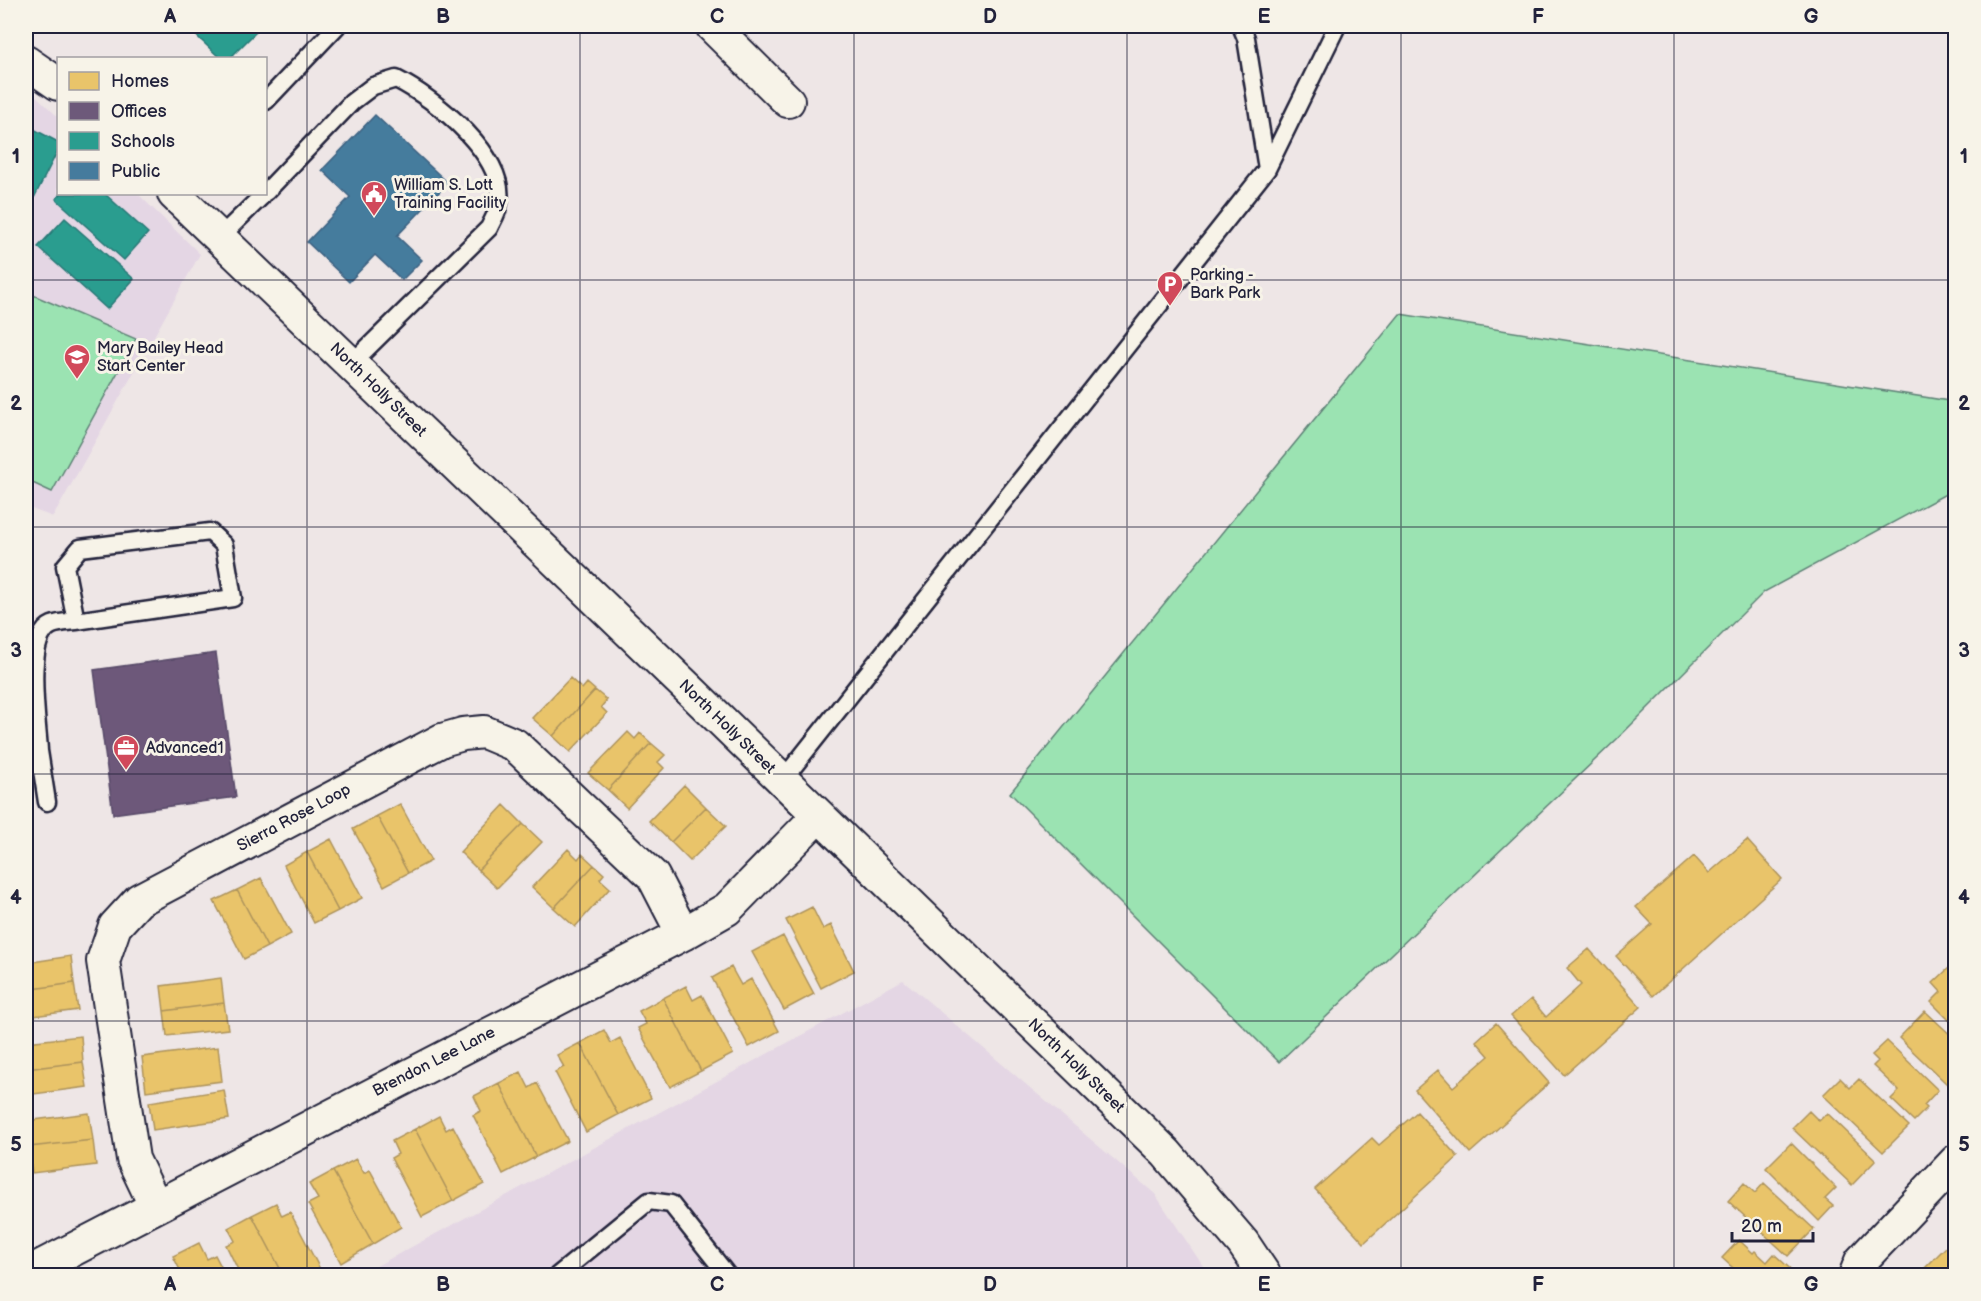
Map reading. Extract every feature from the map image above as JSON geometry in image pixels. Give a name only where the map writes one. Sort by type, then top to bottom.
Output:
[{"type":"street","points":[[712,26],[788,101]]},
{"type":"street","points":[[26,62],[57,83]]},
{"type":"street","name":"North Holly Street","points":[[175,195],[1166,1153],[1243,1243],[1265,1275]]},
{"type":"street","name":"Sierra Rose Loop","points":[[155,1205],[133,1159],[103,961],[114,926],[139,900],[442,740],[462,734],[484,732],[515,745],[653,876],[683,933]]},
{"type":"street","name":"Brendon Lee Lane","points":[[26,1274],[728,909],[818,816]]},
{"type":"street","points":[[1855,1275],[1861,1261],[1956,1161]]},
{"type":"lane","points":[[267,100],[338,26]]},
{"type":"lane","points":[[1241,26],[1246,38],[1267,169]]},
{"type":"lane","points":[[782,781],[1267,169],[1337,26]]},
{"type":"lane","points":[[267,190],[352,102],[373,86],[396,79],[452,117],[486,154],[498,180],[499,206],[489,228],[351,364]]},
{"type":"lane","points":[[219,238],[262,195]]},
{"type":"lane","points":[[47,802],[32,752],[34,660],[40,638],[51,625],[233,598],[224,545],[210,532],[80,548],[65,566],[76,621]]},
{"type":"lane","points":[[557,1275],[649,1201],[671,1204],[729,1275]]},
{"type":"shaded area","name":"Mary Bailey Head Start Center","points":[[26,86],[57,116],[57,195],[139,195],[200,254],[53,517],[26,507]]},
{"type":"shaded area","points":[[903,980],[1155,1194],[1209,1275],[358,1276]]},
{"type":"green space","points":[[26,292],[136,339],[52,492],[26,480]]},
{"type":"green space","points":[[1400,314],[1955,402],[1955,489],[1764,592],[1617,739],[1279,1062],[1010,793]]},
{"type":"building: Homes","points":[[570,678],[582,689],[587,683],[595,690],[553,736],[532,718]]},
{"type":"building: Homes","points":[[595,690],[607,700],[601,707],[607,713],[570,752],[553,736]]},
{"type":"building: Homes","points":[[628,732],[635,739],[640,733],[651,743],[608,790],[588,773]]},
{"type":"building: Homes","points":[[651,743],[665,755],[658,762],[664,768],[627,808],[608,790]]},
{"type":"building: Homes","points":[[684,785],[706,807],[671,842],[649,821]]},
{"type":"building: Homes","points":[[400,804],[431,861],[408,873],[377,816]]},
{"type":"building: Homes","points":[[504,805],[523,824],[478,870],[460,852]]},
{"type":"building: Homes","points":[[706,807],[726,826],[690,861],[671,842]]},
{"type":"building: Homes","points":[[377,816],[408,873],[384,886],[353,829]]},
{"type":"building: Homes","points":[[523,824],[542,842],[497,888],[478,870]]},
{"type":"building: Homes","points":[[331,839],[362,898],[338,911],[307,852]]},
{"type":"building: Homes","points":[[1747,840],[1782,879],[1653,996],[1616,956],[1652,924],[1636,907],[1694,856],[1709,873]]},
{"type":"building: Homes","points":[[568,849],[578,859],[582,854],[594,865],[554,908],[532,887]]},
{"type":"building: Homes","points":[[307,852],[338,911],[314,923],[284,865]]},
{"type":"building: Homes","points":[[594,865],[604,874],[600,879],[610,888],[575,927],[554,908]]},
{"type":"building: Homes","points":[[261,878],[291,934],[267,947],[237,890]]},
{"type":"building: Homes","points":[[237,890],[267,947],[244,959],[214,901]]},
{"type":"building: Homes","points":[[812,907],[823,929],[831,925],[854,971],[821,988],[786,920]]},
{"type":"building: Homes","points":[[783,936],[814,994],[784,1010],[752,952]]},
{"type":"building: Homes","points":[[1589,949],[1641,1007],[1564,1075],[1511,1016],[1531,999],[1546,1017],[1581,985],[1567,968]]},
{"type":"building: Homes","points":[[71,956],[74,983],[26,990],[26,963]]},
{"type":"building: Homes","points":[[731,967],[741,985],[751,979],[779,1031],[749,1047],[712,978]]},
{"type":"building: Homes","points":[[1949,968],[1956,974],[1956,1027],[1931,1002],[1941,992],[1933,983]]},
{"type":"building: Homes","points":[[221,978],[224,1003],[164,1011],[161,986]]},
{"type":"building: Homes","points":[[74,983],[78,1010],[26,1017],[26,990]]},
{"type":"building: Homes","points":[[686,986],[693,1000],[702,995],[733,1054],[701,1071],[663,998]]},
{"type":"building: Homes","points":[[663,998],[701,1071],[670,1087],[638,1028],[646,1024],[639,1011]]},
{"type":"building: Homes","points":[[224,1003],[228,1029],[167,1036],[164,1011]]},
{"type":"building: Homes","points":[[1925,1011],[1956,1040],[1956,1076],[1947,1084],[1899,1038]]},
{"type":"building: Homes","points":[[1496,1023],[1549,1083],[1470,1153],[1415,1090],[1438,1070],[1453,1087],[1489,1056],[1476,1041]]},
{"type":"building: Homes","points":[[604,1030],[611,1043],[620,1038],[651,1098],[618,1115],[580,1043]]},
{"type":"building: Homes","points":[[81,1036],[83,1062],[26,1069],[26,1042]]},
{"type":"building: Homes","points":[[1887,1041],[1938,1090],[1924,1105],[1927,1108],[1914,1121],[1891,1099],[1899,1091],[1873,1066],[1878,1061],[1872,1055]]},
{"type":"building: Homes","points":[[580,1043],[618,1115],[586,1132],[555,1072],[564,1067],[557,1055]]},
{"type":"building: Homes","points":[[218,1047],[222,1081],[146,1091],[142,1057]]},
{"type":"building: Homes","points":[[83,1062],[87,1087],[26,1095],[26,1069]]},
{"type":"building: Homes","points":[[521,1072],[529,1088],[537,1083],[568,1141],[536,1157],[499,1083]]},
{"type":"building: Homes","points":[[1840,1078],[1850,1088],[1859,1079],[1909,1126],[1883,1152],[1823,1095]]},
{"type":"building: Homes","points":[[499,1083],[536,1157],[503,1174],[473,1115],[481,1111],[474,1096]]},
{"type":"building: Homes","points":[[224,1090],[229,1119],[153,1130],[149,1102]]},
{"type":"building: Homes","points":[[1809,1111],[1819,1121],[1827,1113],[1876,1160],[1852,1185],[1792,1128]]},
{"type":"building: Homes","points":[[1417,1112],[1458,1157],[1364,1243],[1315,1189],[1372,1138],[1379,1145]]},
{"type":"building: Homes","points":[[89,1113],[93,1140],[29,1147],[26,1121]]},
{"type":"building: Homes","points":[[439,1116],[446,1130],[453,1126],[484,1184],[453,1201],[415,1129]]},
{"type":"building: Homes","points":[[415,1129],[453,1201],[422,1217],[391,1158],[398,1154],[392,1141]]},
{"type":"building: Homes","points":[[93,1140],[96,1165],[32,1173],[29,1147]]},
{"type":"building: Homes","points":[[1791,1143],[1836,1188],[1825,1199],[1833,1206],[1819,1221],[1766,1168]]},
{"type":"building: Homes","points":[[356,1159],[364,1173],[370,1170],[401,1227],[373,1244],[333,1171]]},
{"type":"building: Homes","points":[[333,1171],[373,1244],[341,1263],[308,1204],[318,1199],[309,1184]]},
{"type":"building: Homes","points":[[1744,1183],[1755,1193],[1764,1183],[1814,1229],[1788,1256],[1728,1201]]},
{"type":"building: Homes","points":[[276,1203],[282,1216],[290,1212],[321,1271],[313,1276],[284,1276],[252,1215]]},
{"type":"building: Homes","points":[[252,1215],[284,1276],[241,1276],[226,1245],[235,1241],[228,1228]]},
{"type":"building: Homes","points":[[1739,1240],[1767,1262],[1774,1254],[1797,1275],[1742,1276],[1722,1258]]},
{"type":"building: Homes","points":[[199,1243],[207,1259],[215,1255],[226,1276],[183,1276],[173,1256]]},
{"type":"building: Homes","points":[[1950,1243],[1956,1249],[1956,1276],[1930,1276],[1923,1270]]},
{"type":"building: Offices","points":[[216,653],[236,797],[113,814],[94,670]]},
{"type":"building: Schools","points":[[186,26],[262,26],[231,57],[219,57]]},
{"type":"building: Schools","points":[[26,125],[57,141],[57,152],[26,214]]},
{"type":"building: Schools","points":[[60,195],[106,195],[148,233],[124,260],[56,199]]},
{"type":"building: Schools","points":[[65,218],[134,279],[107,309],[38,247]]},
{"type":"building: Public","name":"William S. Lott Training Facility","points":[[375,115],[448,183],[397,236],[422,260],[402,280],[375,255],[349,282],[307,242],[350,197],[322,170]]},
{"type":"place","name":"William S. Lott Training Facility","points":[[374,217]]},
{"type":"place","name":"Parking - Bark Park","points":[[1170,307]]},
{"type":"place","name":"Mary Bailey Head Start Center","points":[[77,380]]},
{"type":"place","name":"Advanced1","points":[[126,771]]}]
